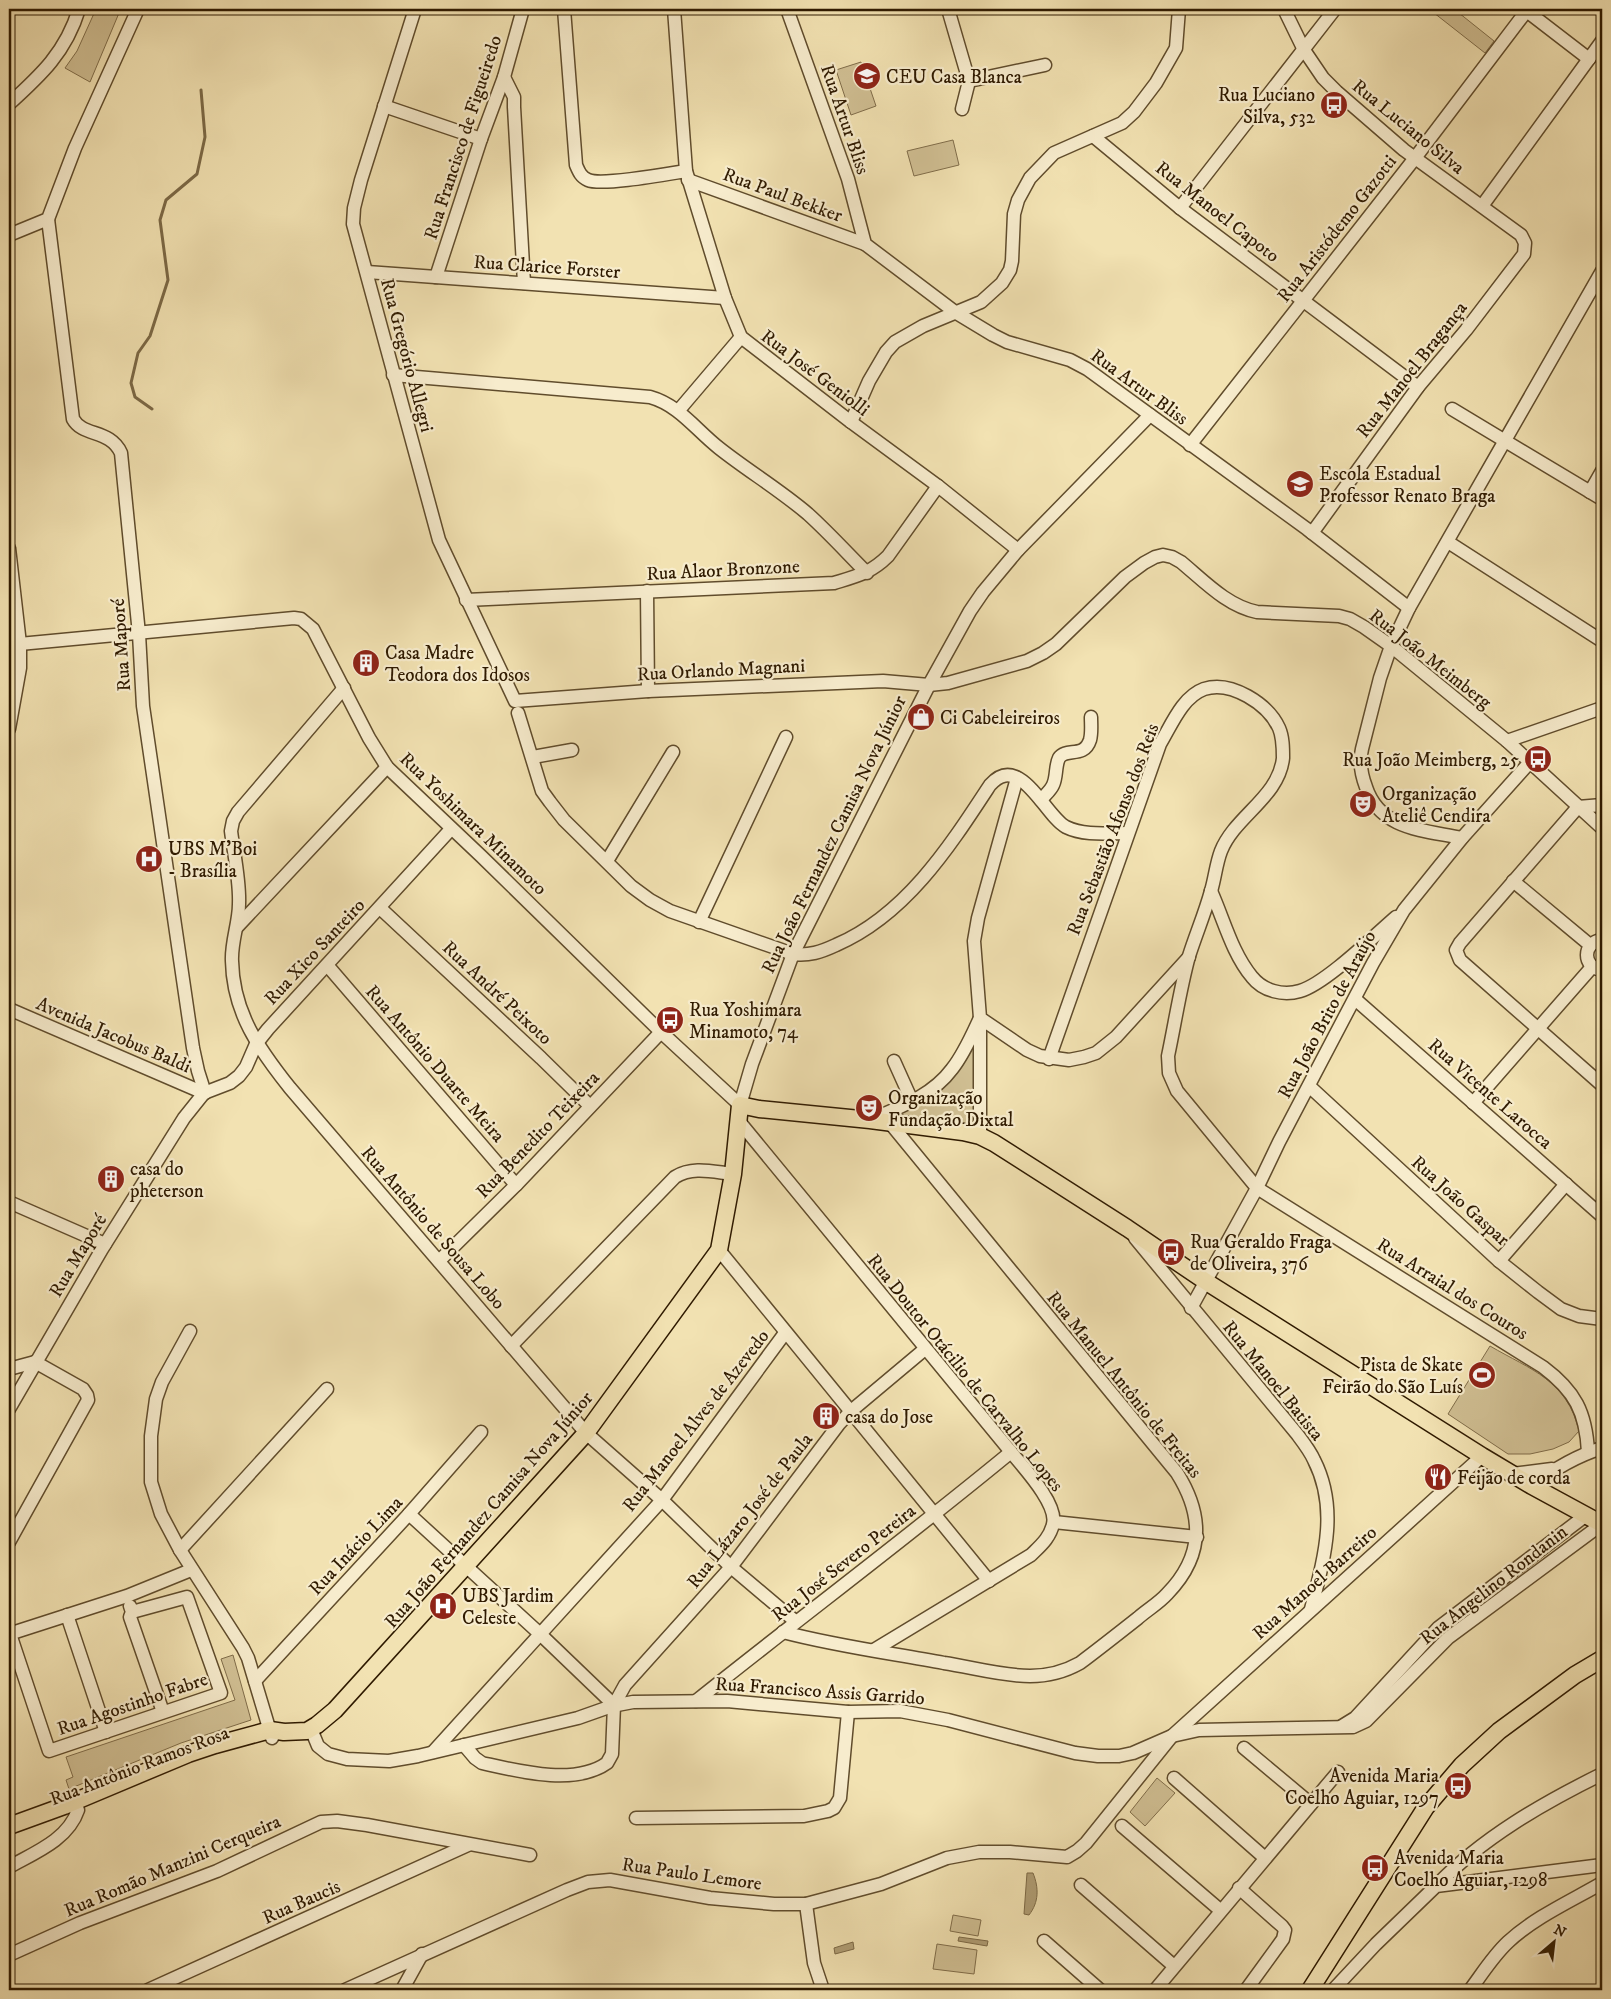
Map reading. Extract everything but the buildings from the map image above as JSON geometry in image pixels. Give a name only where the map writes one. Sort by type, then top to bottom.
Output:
[{"type":"main road","points":[[739,1112],[759,1109],[870,1120],[963,1132],[980,1136],[994,1143],[1127,1228],[1205,1281],[1482,1456],[1602,1524]]},
{"type":"main road","name":"Rua João Fernandez Camisa Nova Júnior","points":[[309,1730],[335,1710],[586,1433],[719,1250],[733,1174],[739,1112]]},
{"type":"main road","points":[[1310,1990],[1426,1808],[1462,1765],[1507,1726],[1575,1675],[1602,1659]]},
{"type":"main road","name":"Rua Antônio Ramos Rosa","points":[[9,1826],[76,1806],[275,1733],[309,1730]]},
{"type":"main road","name":"Rua Antônio Ramos Rosa","points":[[9,1835],[76,1806]]},
{"type":"street","points":[[9,104],[43,73],[53,61],[64,45],[80,9]]},
{"type":"street","points":[[9,235],[48,219],[79,139],[138,9]]},
{"type":"street","name":"Rua Gregório Allegri","points":[[415,9],[361,180],[354,208],[355,233],[439,540],[516,707],[542,790],[564,820],[631,886],[650,900],[670,911],[699,922],[793,954]]},
{"type":"street","name":"Rua Francisco de Figueiredo","points":[[436,277],[481,139],[504,78],[523,9]]},
{"type":"street","points":[[564,9],[576,165],[579,173],[584,178],[595,182],[687,176]]},
{"type":"street","name":"Rua José Geniolli","points":[[674,9],[687,176],[725,298],[741,338],[938,486],[1018,550]]},
{"type":"street","name":"Rua Artur Bliss","points":[[787,9],[848,179],[866,244],[955,312],[1007,342],[1063,358],[1078,365],[1312,533],[1409,608]]},
{"type":"street","points":[[948,9],[969,81],[962,109]]},
{"type":"street","points":[[851,422],[868,381],[886,352],[895,342],[909,332],[981,302],[1002,283],[1010,270],[1013,253],[1014,214],[1018,200],[1030,178],[1054,153],[1122,123],[1134,112],[1156,83],[1176,48],[1179,9]]},
{"type":"street","name":"Rua Luciano Silva","points":[[1284,9],[1304,50],[1323,78],[1415,158],[1521,235],[1525,244],[1524,254]]},
{"type":"street","points":[[1180,208],[1335,9]]},
{"type":"street","points":[[1526,9],[1589,59]]},
{"type":"street","name":"Rua Aristódemo Gazotti","points":[[1190,446],[1415,158],[1526,9]]},
{"type":"street","points":[[1482,206],[1602,41]]},
{"type":"street","points":[[969,81],[1045,65]]},
{"type":"street","points":[[504,78],[514,98],[524,283]]},
{"type":"street","points":[[384,106],[481,139]]},
{"type":"street","name":"Rua Manoel Capoto","points":[[1093,136],[1180,208],[1418,387]]},
{"type":"street","name":"Rua Paul Bekker","points":[[687,176],[866,244]]},
{"type":"street","name":"Rua Maporé","points":[[9,1409],[105,1244],[184,1118],[205,1093],[193,1048],[143,706],[139,634],[120,453],[112,440],[78,426],[73,419],[48,219]]},
{"type":"street","name":"Rua Manoel Bragança","points":[[1312,533],[1418,387],[1466,330],[1524,254]]},
{"type":"street","points":[[1462,838],[1396,823],[1384,816],[1367,792],[1360,757],[1380,678],[1391,646],[1409,608],[1602,271]]},
{"type":"street","name":"Rua Clarice Forster","points":[[367,272],[725,298]]},
{"type":"street","points":[[679,410],[741,338]]},
{"type":"street","points":[[393,375],[650,396],[665,402],[679,410],[701,434],[808,514],[868,573]]},
{"type":"street","points":[[1452,408],[1602,499]]},
{"type":"street","name":"Rua João Fernandez Camisa Nova Júnior","points":[[739,1112],[752,1064],[793,954],[928,685],[970,611],[983,592],[1018,550],[1150,416]]},
{"type":"street","points":[[1590,492],[1602,471]]},
{"type":"street","name":"Rua Alaor Bronzone","points":[[466,600],[834,583],[868,573],[888,556],[938,486]]},
{"type":"street","points":[[1448,542],[1602,641]]},
{"type":"street","points":[[9,548],[14,644],[20,668],[9,729]]},
{"type":"street","name":"Rua João Meimberg","points":[[928,685],[948,683],[1027,661],[1043,654],[1056,644],[1125,577],[1144,562],[1163,555],[1181,562],[1230,602],[1244,610],[1264,613],[1339,616],[1364,627],[1391,646],[1507,741],[1602,828]]},
{"type":"street","points":[[647,591],[648,691]]},
{"type":"street","name":"Rua Yoshimara Minamoto","points":[[14,644],[139,634],[294,618],[301,620],[313,629],[369,738],[387,767],[661,1032],[739,1112]]},
{"type":"street","name":"Rua Orlando Magnani","points":[[516,707],[648,691],[883,681],[928,685]]},
{"type":"street","name":"Rua Sebastião Afonso dos Reis","points":[[1049,1059],[1160,744],[1179,711],[1196,692],[1206,688],[1217,687],[1237,692],[1259,704],[1270,713],[1280,728],[1282,737],[1280,770],[1264,797],[1239,822],[1226,840],[1220,853],[1211,892],[1189,957],[1168,1056],[1169,1072],[1177,1091],[1257,1188]]},
{"type":"street","name":"Rua Antônio de Sousa Lobo","points":[[344,688],[238,812],[233,821],[231,831],[239,901],[233,946],[234,978],[246,1023],[256,1044],[290,1088],[586,1433],[662,1500],[731,1567],[795,1621]]},
{"type":"street","points":[[1507,741],[1602,708]]},
{"type":"street","points":[[1041,800],[1054,784],[1058,760],[1061,756],[1066,753],[1081,752],[1086,747],[1091,735],[1091,717]]},
{"type":"street","points":[[699,922],[786,737]]},
{"type":"street","points":[[533,757],[572,750]]},
{"type":"street","points":[[607,862],[673,752]]},
{"type":"street","name":"Rua João Brito de Araújo","points":[[1191,1308],[1257,1188],[1373,963],[1404,910],[1462,838],[1530,762]]},
{"type":"street","points":[[237,927],[387,767]]},
{"type":"street","points":[[793,954],[804,956],[818,953],[846,941],[868,928],[894,907],[943,854],[995,779],[1008,776],[1028,784],[1054,818],[1073,830],[1127,834]]},
{"type":"street","points":[[980,1136],[980,1018],[974,941],[978,918],[1017,778]]},
{"type":"street","points":[[1602,805],[1578,807],[1460,943],[1456,950],[1460,960],[1602,1085]]},
{"type":"street","name":"Rua Xico Santeiro","points":[[205,1093],[230,1083],[240,1076],[256,1044],[451,829]]},
{"type":"street","points":[[1513,881],[1590,945]]},
{"type":"street","points":[[1211,892],[1235,950],[1246,970],[1253,979],[1276,992],[1300,991],[1317,984],[1404,910]]},
{"type":"street","name":"Rua André Peixoto","points":[[380,908],[590,1106]]},
{"type":"street","points":[[1473,1103],[1537,1029],[1597,968],[1587,958],[1586,954],[1590,945],[1595,941],[1602,940]]},
{"type":"street","points":[[980,1018],[1027,1050],[1049,1059],[1069,1060],[1084,1057],[1104,1048],[1189,957]]},
{"type":"street","name":"Rua Antônio Duarte Meira","points":[[327,965],[516,1185]]},
{"type":"street","name":"Rua Vicente Larocca","points":[[1355,999],[1602,1216]]},
{"type":"street","name":"Avenida Jacobus Baldi","points":[[9,1009],[205,1093]]},
{"type":"street","points":[[870,1120],[912,1101],[930,1090],[953,1068],[980,1018]]},
{"type":"street","name":"Rua Benedito Teixeira","points":[[439,1261],[516,1185],[661,1032]]},
{"type":"street","points":[[894,1061],[912,1101]]},
{"type":"street","name":"Rua João Gaspar","points":[[1309,1086],[1499,1261],[1561,1309],[1579,1316],[1602,1319]]},
{"type":"street","name":"Rua Doutor Otácilio de Carvalho Lopes","points":[[739,1112],[925,1348],[1042,1491],[1051,1509],[1054,1522],[1049,1536],[1031,1555],[874,1650]]},
{"type":"street","name":"Rua Manuel Antônio de Freitas","points":[[783,1632],[874,1650],[1028,1676],[1050,1675],[1065,1672],[1080,1663],[1166,1595],[1185,1572],[1194,1554],[1197,1537],[1195,1514],[1188,1491],[1177,1473],[890,1123]]},
{"type":"street","points":[[511,1346],[675,1177],[682,1172],[697,1170],[733,1174]]},
{"type":"street","points":[[1499,1261],[1566,1184]]},
{"type":"street","name":"Rua Arraial dos Couros","points":[[1257,1188],[1558,1378],[1570,1391],[1580,1409],[1587,1430],[1588,1452]]},
{"type":"street","points":[[9,1202],[105,1244]]},
{"type":"street","name":"Rua Manoel Batista","points":[[1127,1228],[1191,1308],[1297,1434],[1314,1459],[1324,1484],[1328,1511],[1328,1537],[1311,1609]]},
{"type":"street","points":[[719,1250],[989,1581]]},
{"type":"street","points":[[190,1331],[162,1382],[156,1399],[150,1463],[151,1482],[155,1498],[191,1570],[243,1648],[275,1733]]},
{"type":"street","name":"Rua Manoel Alves de Azevedo","points":[[433,1752],[662,1500],[785,1333]]},
{"type":"street","name":"Rua Lázaro José de Paula","points":[[614,1705],[625,1685],[731,1567],[839,1424],[851,1411],[925,1348]]},
{"type":"street","points":[[9,1369],[35,1362],[83,1389],[87,1394],[88,1400],[9,1542]]},
{"type":"street","points":[[180,1550],[326,1389]]},
{"type":"street","name":"Rua Inácio Lima","points":[[255,1681],[409,1514],[481,1432]]},
{"type":"street","points":[[1532,1486],[1554,1469],[1588,1452],[1602,1448]]},
{"type":"street","name":"Rua José Severo Pereira","points":[[696,1701],[795,1621],[935,1514],[1011,1452]]},
{"type":"street","name":"Rua Manoel Barreiro","points":[[1172,1736],[1482,1456]]},
{"type":"street","points":[[1512,1474],[1554,1469]]},
{"type":"street","points":[[409,1514],[614,1705],[612,1754],[607,1763],[602,1767],[574,1774],[546,1775],[482,1763],[464,1745]]},
{"type":"street","points":[[1340,1727],[1355,1718],[1393,1675],[1445,1622],[1585,1516]]},
{"type":"street","points":[[1054,1522],[1197,1537]]},
{"type":"street","name":"Rua Angelino Rondanin","points":[[1340,1727],[1353,1727],[1366,1721],[1448,1638],[1602,1524]]},
{"type":"street","points":[[9,1634],[127,1596],[191,1570]]},
{"type":"street","points":[[127,1596],[132,1612],[130,1616],[163,1712]]},
{"type":"street","name":"Rua Agostinho Fabre","points":[[9,1634],[49,1751],[221,1693],[187,1596],[132,1612]]},
{"type":"street","points":[[67,1615],[106,1732]]},
{"type":"street","name":"Rua Francisco Assis Garrido","points":[[309,1730],[321,1750],[328,1754],[347,1760],[388,1761],[578,1718],[614,1705],[633,1702],[727,1701],[848,1712],[900,1711],[921,1714],[1098,1756],[1119,1756],[1133,1753],[1172,1736],[1198,1730],[1340,1727]]},
{"type":"street","points":[[636,1818],[790,1817],[828,1811],[834,1808],[840,1798],[848,1712]]},
{"type":"street","name":"Rua Paulo Lemore","points":[[345,1990],[422,1954],[588,1882],[610,1880],[710,1898],[774,1904],[806,1904],[882,1884],[947,1858],[979,1852],[1010,1852],[1057,1857],[1071,1855],[1086,1842],[1172,1736]]},
{"type":"street","points":[[1244,1748],[1311,1804]]},
{"type":"street","points":[[1155,1990],[1220,1910],[1338,1772]]},
{"type":"street","points":[[1332,1990],[1455,1866],[1519,1821],[1565,1792],[1602,1774]]},
{"type":"street","points":[[1174,1778],[1265,1858]]},
{"type":"street","points":[[9,1867],[67,1831],[76,1817],[76,1806]]},
{"type":"street","name":"Rua Romão Manzini Cerqueira","points":[[9,1955],[80,1923],[217,1871],[321,1822],[367,1825],[530,1855]]},
{"type":"street","points":[[1122,1826],[1220,1910]]},
{"type":"street","name":"Rua Baucis","points":[[148,1990],[168,1986],[468,1845]]},
{"type":"street","points":[[1436,1886],[1602,1865]]},
{"type":"street","points":[[1470,1990],[1491,1961],[1518,1934],[1566,1903],[1602,1883]]},
{"type":"street","points":[[1081,1885],[1174,1966]]},
{"type":"street","points":[[1239,1888],[1282,1926],[1284,1930],[1283,1939],[1246,1990]]},
{"type":"street","points":[[806,1904],[814,1962],[822,1990]]},
{"type":"street","points":[[1044,1941],[1100,1990]]},
{"type":"street","points":[[402,1990],[422,1954]]},
{"type":"shaded area","points":[[96,9],[108,9],[119,13],[90,82],[65,68],[77,51]]},
{"type":"shaded area","points":[[1429,9],[1454,9],[1494,41],[1485,53]]},
{"type":"shaded area","points":[[861,62],[876,106],[851,115],[836,70]]},
{"type":"shaded area","points":[[953,140],[959,165],[914,176],[907,151]]},
{"type":"shaded area","points":[[977,1035],[974,1128],[896,1116],[931,1095]]},
{"type":"shaded area","points":[[1490,1346],[1545,1378],[1566,1400],[1579,1431],[1569,1442],[1553,1449],[1530,1454],[1508,1454],[1448,1414]]},
{"type":"shaded area","points":[[233,1655],[251,1720],[181,1743],[69,1789],[66,1780],[73,1777],[66,1757],[235,1700],[221,1659]]},
{"type":"shaded area","points":[[1157,1778],[1175,1793],[1145,1826],[1130,1812]]},
{"type":"shaded area","points":[[1027,1873],[1033,1873],[1037,1889],[1035,1905],[1029,1915],[1024,1914]]},
{"type":"shaded area","points":[[953,1915],[981,1920],[978,1936],[950,1931]]},
{"type":"shaded area","points":[[959,1937],[988,1941],[987,1946],[958,1941]]},
{"type":"shaded area","points":[[853,1942],[854,1949],[835,1954],[834,1948]]},
{"type":"shaded area","points":[[937,1944],[977,1950],[974,1974],[933,1969]]},
{"type":"waterway","points":[[152,409],[135,397],[131,383],[138,353],[150,336],[168,280],[160,220],[166,200],[197,174],[205,137],[201,90]]},
{"type":"place","name":"CEU Casa Blanca","points":[[867,76]]},
{"type":"place","name":"Rua Luciano Silva, 532","points":[[1334,105]]},
{"type":"place","name":"Escola Estadual Professor Renato Braga","points":[[1300,484]]},
{"type":"place","name":"Casa Madre Teodora dos Idosos","points":[[366,663]]},
{"type":"place","name":"Ci Cabeleireiros","points":[[921,717]]},
{"type":"place","name":"Rua João Meimberg, 25","points":[[1538,759]]},
{"type":"place","name":"Organização Ateliê Cendira","points":[[1363,804]]},
{"type":"place","name":"UBS M'Boi - Brasília","points":[[149,859]]},
{"type":"place","name":"Rua Yoshimara Minamoto, 74","points":[[670,1020]]},
{"type":"place","name":"Organização Fundação Dixtal","points":[[869,1108]]},
{"type":"place","name":"casa do pheterson","points":[[111,1179]]},
{"type":"place","name":"Rua Geraldo Fraga de Oliveira, 376","points":[[1171,1252]]},
{"type":"place","name":"Pista de Skate Feirão do São Luís","points":[[1482,1375]]},
{"type":"place","name":"casa do Jose","points":[[826,1416]]},
{"type":"place","name":"Feijão de corda","points":[[1438,1477]]},
{"type":"place","name":"UBS Jardim Celeste","points":[[443,1606]]},
{"type":"place","name":"Avenida Maria Coelho Aguiar, 1297","points":[[1458,1786]]},
{"type":"place","name":"Avenida Maria Coelho Aguiar, 1298","points":[[1375,1868]]}]
